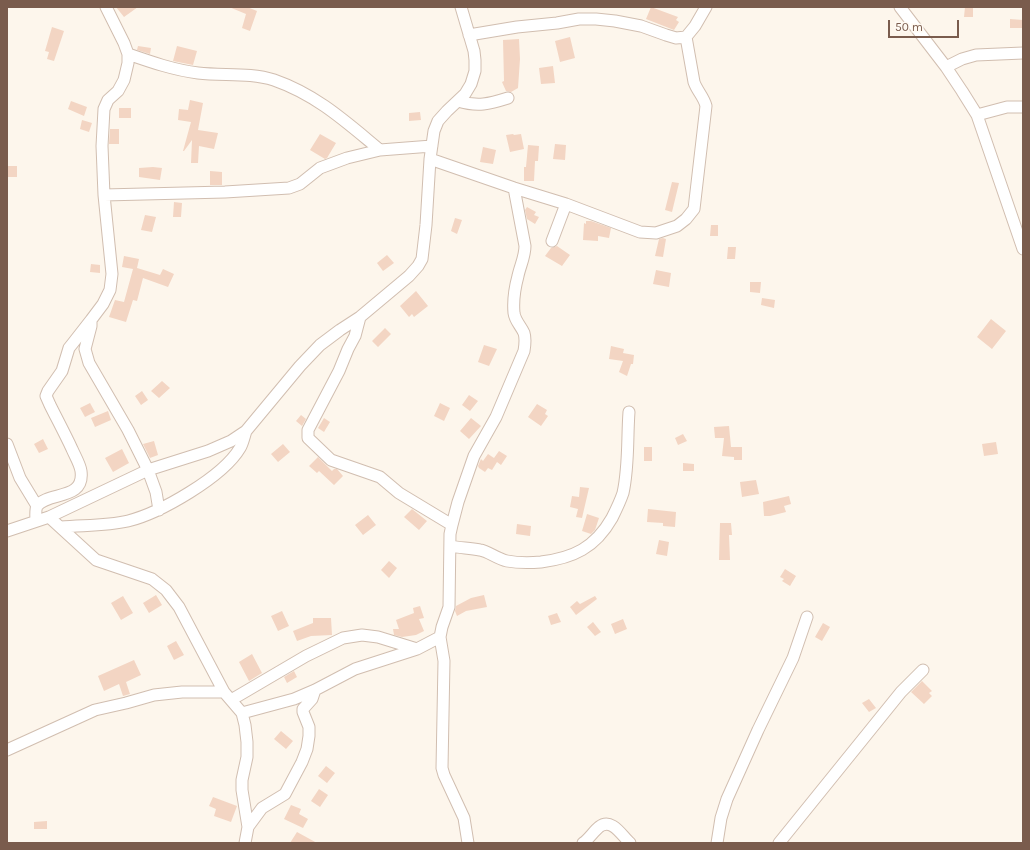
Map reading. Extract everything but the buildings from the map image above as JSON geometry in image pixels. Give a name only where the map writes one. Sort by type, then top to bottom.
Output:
[{"type":"street","points":[[36,521],[36,511],[38,506],[44,501],[70,493],[77,488],[82,476],[80,465],[46,396],[62,371],[69,348],[103,304],[110,290],[112,274],[104,195],[102,146],[104,109],[108,100],[118,91],[124,80],[128,64],[128,54],[106,7]]},
{"type":"street","points":[[7,531],[49,517],[148,470],[208,451],[231,441],[246,431],[300,366],[320,345],[360,317],[409,276],[418,266],[422,258],[426,225],[430,159],[434,131],[438,121],[465,94],[471,84],[475,70],[476,60],[461,7]]},
{"type":"street","points":[[469,35],[516,26],[557,23],[579,19],[596,19],[641,26],[666,36],[686,38],[691,33],[706,7]]},
{"type":"street","points":[[900,7],[946,68],[976,115],[1023,249]]},
{"type":"street","points":[[430,159],[566,204],[640,232],[656,233],[677,226],[686,219],[694,209],[706,106],[705,100],[696,89],[686,38]]},
{"type":"street","points":[[128,54],[196,73],[248,76],[274,80],[311,97],[331,110],[380,150]]},
{"type":"street","points":[[946,68],[962,59],[976,55],[1023,54]]},
{"type":"street","points":[[458,101],[478,105],[489,104],[508,98]]},
{"type":"street","points":[[976,115],[1007,107],[1023,107]]},
{"type":"street","points":[[104,195],[225,192],[289,188],[300,184],[320,168],[347,158],[380,150],[432,146]]},
{"type":"street","points":[[468,843],[464,818],[442,768],[444,661],[440,637],[449,607],[450,546],[452,524],[458,502],[474,456],[496,417],[524,351],[524,333],[514,313],[518,276],[525,254],[525,246],[514,188]]},
{"type":"street","points":[[552,241],[566,204]]},
{"type":"street","points":[[360,317],[355,336],[308,430],[308,438],[331,460],[380,477],[398,493],[452,524]]},
{"type":"street","points":[[91,320],[91,326],[85,346],[89,363],[128,430],[148,470],[156,492],[160,510]]},
{"type":"street","points":[[450,546],[481,550],[497,558],[516,563],[554,560],[572,556],[585,549],[598,539],[609,523],[621,497],[628,459],[629,412]]},
{"type":"street","points":[[61,527],[114,523],[160,510],[203,484],[224,466],[240,448],[246,431]]},
{"type":"street","points":[[8,450],[20,478],[38,506]]},
{"type":"street","points":[[49,517],[96,560],[152,579],[166,590],[179,607],[227,696],[242,713],[247,742],[247,757],[242,780],[242,790],[248,827],[245,843]]},
{"type":"street","points":[[717,843],[721,818],[727,799],[760,724],[793,658],[807,616]]},
{"type":"street","points":[[7,750],[95,710],[126,703],[154,694],[182,692],[227,696],[343,638],[362,635],[378,637],[417,649]]},
{"type":"street","points":[[242,713],[272,706],[315,690],[355,669],[417,649],[440,637]]},
{"type":"street","points":[[779,843],[901,692],[923,670]]},
{"type":"street","points":[[248,827],[265,806],[285,794],[302,762],[307,749],[309,736],[309,727],[303,709],[312,699],[315,690]]},
{"type":"street","points":[[583,843],[599,827],[607,824],[612,825],[630,843]]}]
